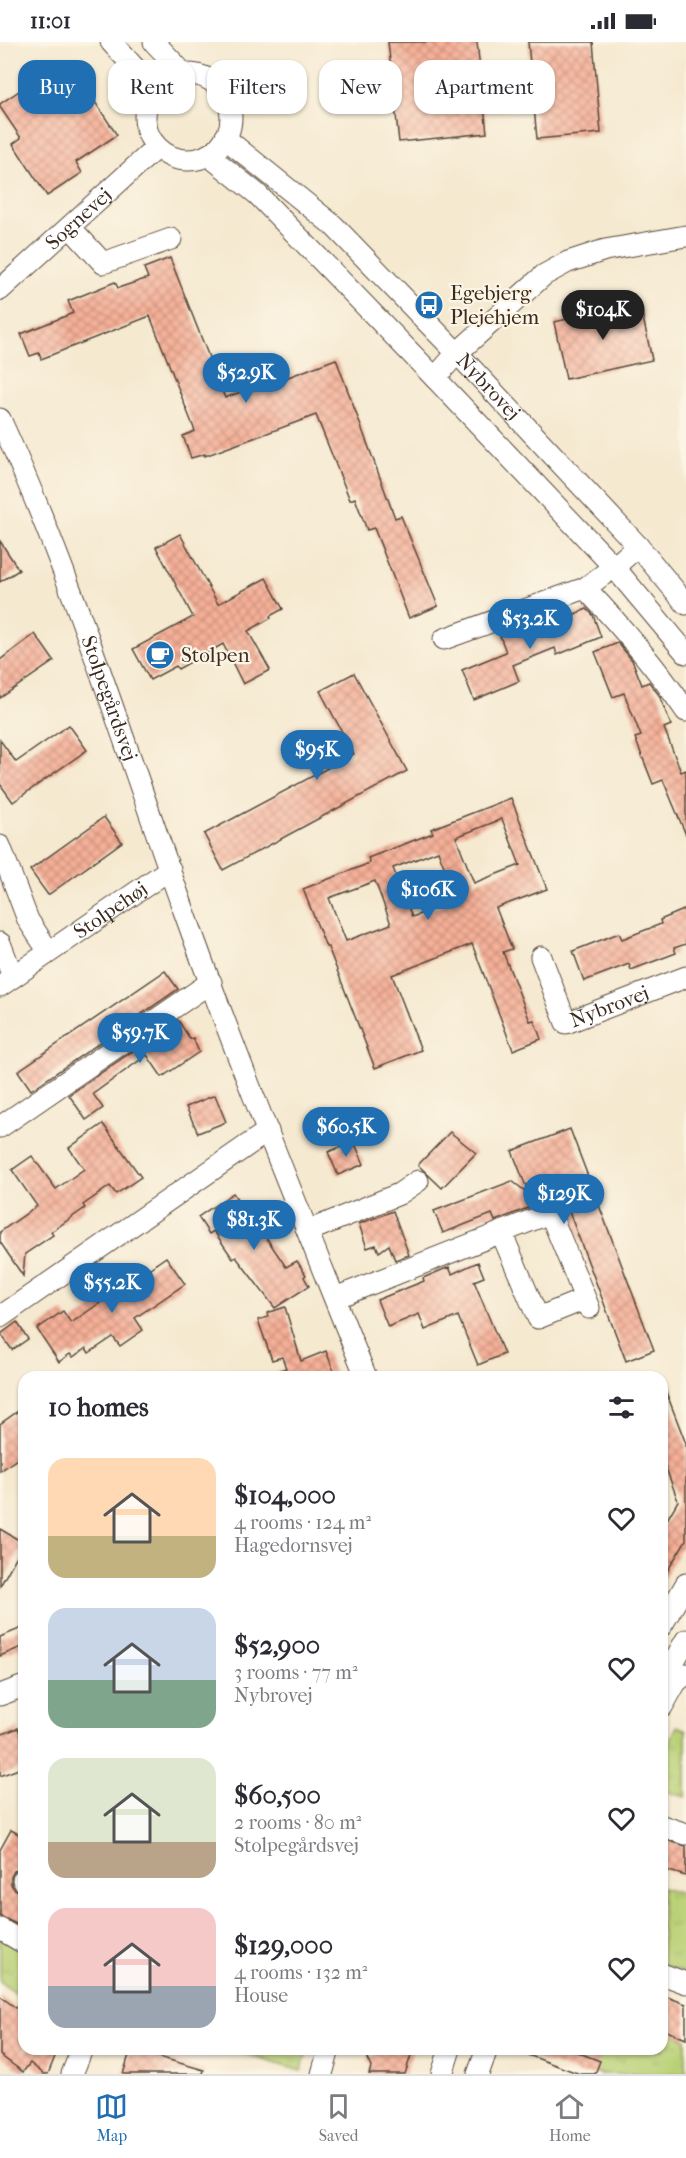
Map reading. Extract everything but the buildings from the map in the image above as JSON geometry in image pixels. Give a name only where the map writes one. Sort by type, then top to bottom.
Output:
[{"type":"street","points":[[111,42],[128,60]]},
{"type":"street","points":[[154,42],[171,60]]},
{"type":"street","points":[[146,114],[148,134],[157,147],[172,158],[190,160],[208,155],[218,148],[230,125],[227,100],[220,89],[210,81],[195,76]]},
{"type":"street","name":"Nybrovej","points":[[225,138],[334,226],[638,546],[677,579],[686,604]]},
{"type":"street","name":"Sognevej","points":[[0,290],[157,147]]},
{"type":"street","name":"Nybrovej","points":[[208,155],[257,194],[435,378],[614,567],[686,653]]},
{"type":"street","points":[[70,227],[103,263],[171,239]]},
{"type":"street","points":[[435,378],[457,353],[544,275],[568,262],[605,250],[686,236]]},
{"type":"street","name":"Stolpegårdsvej","points":[[0,419],[27,477],[91,645],[211,982],[364,1371]]},
{"type":"street","points":[[444,639],[585,588],[638,546]]},
{"type":"street","points":[[585,588],[625,630],[662,676],[686,711]]},
{"type":"street","name":"Stolpehøj","points":[[0,846],[28,920],[49,952]]},
{"type":"street","name":"Stolpehøj","points":[[0,943],[6,981],[170,869]]},
{"type":"street","name":"Nybrovej","points":[[541,957],[566,1023],[686,978]]},
{"type":"street","points":[[0,1127],[211,982]]},
{"type":"street","points":[[0,1317],[268,1131]]},
{"type":"street","points":[[308,1231],[399,1194],[418,1181]]},
{"type":"street","points":[[334,1299],[501,1232],[550,1213],[587,1304],[538,1318],[501,1232]]},
{"type":"street","points":[[668,1664],[677,1637],[686,1584]]},
{"type":"street","points":[[677,1637],[679,1623],[686,1607]]},
{"type":"street","points":[[668,1696],[676,1682],[686,1674]]},
{"type":"street","points":[[0,1695],[18,1688]]},
{"type":"street","points":[[668,1828],[686,1834]]},
{"type":"street","points":[[0,1929],[18,1940]]},
{"type":"street","points":[[668,1976],[686,1983]]},
{"type":"street","points":[[72,2074],[79,2055]]},
{"type":"street","points":[[322,2074],[327,2055]]},
{"type":"street","points":[[442,2074],[448,2055]]},
{"type":"street","points":[[478,2074],[485,2055]]},
{"type":"green space","points":[[677,1726],[686,1730],[686,1797],[668,1792],[668,1746]]},
{"type":"green space","points":[[668,1890],[686,1895],[686,1973],[668,1967]]},
{"type":"green space","points":[[0,1937],[18,1948],[18,1995],[0,1982]]},
{"type":"green space","points":[[668,2032],[686,2039],[686,2074],[601,2074],[595,2072],[599,2060],[585,2055],[668,2055]]},
{"type":"green space","points":[[247,2055],[306,2055],[301,2071]]},
{"type":"place","name":"Egebjerg Plejehjem","points":[[429,305]]},
{"type":"place","name":"Stolpen","points":[[160,655]]}]
